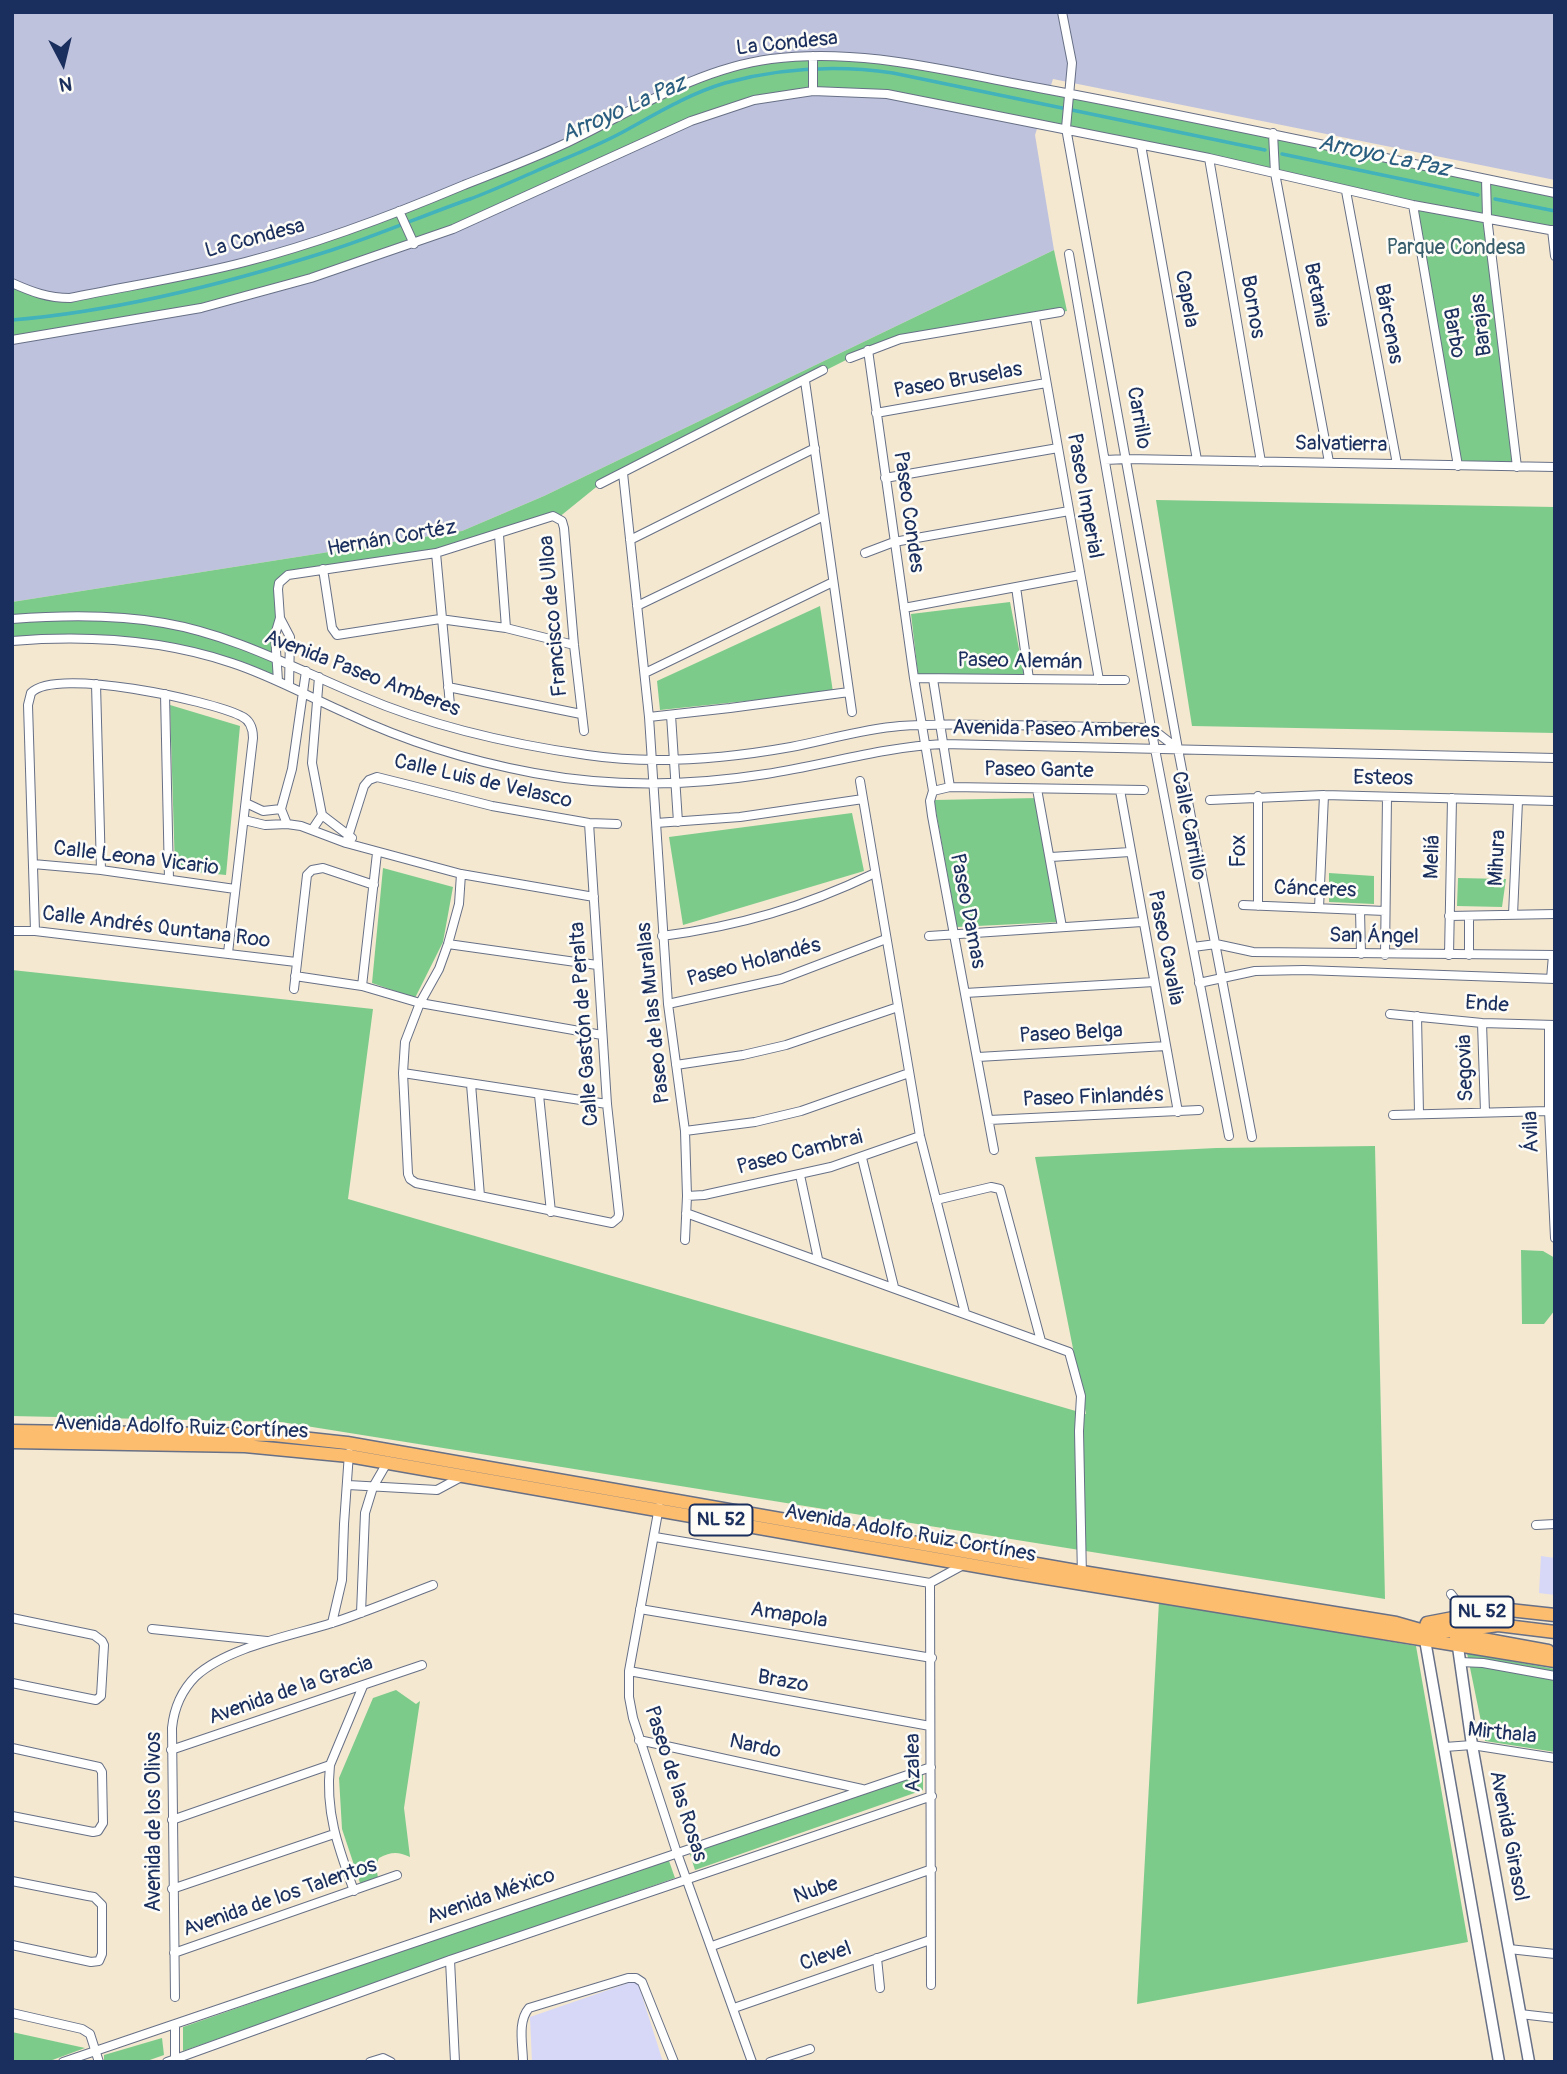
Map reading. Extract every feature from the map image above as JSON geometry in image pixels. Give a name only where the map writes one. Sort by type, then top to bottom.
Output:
[{"type":"main road","points":[[12,1431],[304,1437],[384,1455],[440,1458],[660,1503],[1082,1578],[1396,1623],[1428,1632]]},
{"type":"main road","name":"Avenida Adolfo Ruiz Cortínes","points":[[12,1442],[245,1446],[349,1457],[384,1455],[463,1476],[660,1503],[967,1563],[1082,1578],[1407,1637],[1428,1632],[1453,1617],[1490,1611],[1525,1610],[1555,1615]]},
{"type":"main road","points":[[1456,1637],[1498,1625],[1555,1632]]},
{"type":"main road","name":"Avenida Adolfo Ruiz Cortínes","points":[[1428,1632],[1555,1657]]},
{"type":"street","name":"Carrillo","points":[[1062,12],[1072,63],[1066,125],[1178,749]]},
{"type":"street","name":"La Condesa","points":[[12,283],[38,294],[70,298],[243,263],[298,247],[401,215],[562,145],[701,77],[771,59],[813,59],[845,55],[875,58],[1069,97],[1273,133],[1555,193]]},
{"type":"street","points":[[813,59],[813,88]]},
{"type":"street","points":[[12,340],[201,308],[281,288],[516,202],[691,121],[754,100],[813,88],[887,94],[1066,125],[1140,145],[1209,158],[1346,191],[1553,230],[1555,256]]},
{"type":"street","name":"Betania","points":[[1273,133],[1275,173],[1329,463]]},
{"type":"street","name":"Capela","points":[[1140,145],[1197,460]]},
{"type":"street","name":"Bornos","points":[[1209,158],[1261,462]]},
{"type":"street","name":"Barajas","points":[[1486,179],[1487,218],[1517,467]]},
{"type":"street","name":"Bárcenas","points":[[1346,191],[1396,464]]},
{"type":"street","name":"Barbo","points":[[1413,205],[1458,466]]},
{"type":"street","points":[[401,215],[412,240]]},
{"type":"street","name":"Calle Carrillo","points":[[1069,254],[1151,728],[1229,1136]]},
{"type":"street","points":[[850,358],[900,339],[1060,312]]},
{"type":"street","name":"Paseo Imperial","points":[[1035,317],[1099,680]]},
{"type":"street","name":"Paseo Condes","points":[[868,350],[914,678]]},
{"type":"street","points":[[600,484],[823,370]]},
{"type":"street","points":[[805,381],[852,712]]},
{"type":"street","name":"Paseo Bruselas","points":[[876,413],[1046,383]]},
{"type":"street","points":[[630,540],[815,448]]},
{"type":"street","points":[[886,478],[1058,448]]},
{"type":"street","points":[[1105,460],[1127,459]]},
{"type":"street","name":"Salvatierra","points":[[1127,459],[1555,467]]},
{"type":"street","name":"Paseo de las Murallas","points":[[623,473],[649,717],[668,1004],[685,1131],[685,1240]]},
{"type":"street","points":[[865,553],[894,542],[1069,511]]},
{"type":"street","points":[[637,606],[824,516]]},
{"type":"street","name":"Hernán Cortéz","points":[[281,618],[278,589],[279,583],[288,575],[436,554],[547,517],[558,518]]},
{"type":"street","name":"Francisco de Ulloa","points":[[558,518],[564,528],[584,731]]},
{"type":"street","points":[[499,535],[506,628]]},
{"type":"street","points":[[436,554],[450,705]]},
{"type":"street","points":[[323,569],[335,634],[440,619],[506,628],[574,645]]},
{"type":"street","points":[[904,608],[1080,575]]},
{"type":"street","points":[[645,673],[834,582]]},
{"type":"street","points":[[1016,587],[1029,679]]},
{"type":"street","name":"Avenida Paseo Amberes","points":[[12,619],[54,616],[119,617],[166,623],[209,633],[290,663],[394,710],[478,736],[590,756],[673,760],[761,752],[872,729],[922,724],[1151,728],[1178,749]]},
{"type":"street","points":[[278,681],[275,635],[281,618]]},
{"type":"street","points":[[281,618],[289,632],[289,686]]},
{"type":"street","name":"Avenida Paseo Amberes","points":[[12,641],[88,638],[141,642],[195,652],[231,662],[278,681],[397,735],[489,764],[578,779],[654,783],[765,774],[892,749],[943,744],[1178,749]]},
{"type":"street","points":[[286,824],[281,809],[292,769],[306,671]]},
{"type":"street","points":[[319,677],[312,763],[322,815],[348,839],[377,853],[461,874],[594,897]]},
{"type":"street","name":"Paseo Alemán","points":[[914,678],[1125,680]]},
{"type":"street","name":"Paseo Damas","points":[[914,678],[933,791],[930,801],[932,816],[994,1150]]},
{"type":"street","points":[[933,679],[950,787]]},
{"type":"street","points":[[96,684],[101,870]]},
{"type":"street","points":[[35,931],[28,705],[31,693],[41,686],[96,684],[165,694],[240,716],[247,720],[253,732],[228,953]]},
{"type":"street","points":[[449,687],[581,714]]},
{"type":"street","points":[[649,717],[849,692]]},
{"type":"street","points":[[165,694],[169,879]]},
{"type":"street","points":[[671,715],[678,822]]},
{"type":"street","points":[[1178,749],[1555,758]]},
{"type":"street","name":"Calle Carrillo","points":[[1178,749],[1252,1138]]},
{"type":"street","name":"Calle Luis de Velasco","points":[[348,839],[364,786],[377,776],[492,806],[589,823],[617,824]]},
{"type":"street","points":[[860,781],[920,1136],[965,1313]]},
{"type":"street","name":"Paseo Gante","points":[[933,791],[950,787],[1144,790]]},
{"type":"street","points":[[1037,789],[1062,926]]},
{"type":"street","name":"Paseo Cavalia","points":[[1120,790],[1178,1112]]},
{"type":"street","points":[[1320,908],[1324,795]]},
{"type":"street","name":"Esteos","points":[[1210,800],[1324,795],[1555,802]]},
{"type":"street","name":"Fox","points":[[1258,796],[1258,905]]},
{"type":"street","points":[[1385,955],[1387,797]]},
{"type":"street","points":[[656,823],[789,811],[863,799]]},
{"type":"street","name":"Meliá","points":[[1449,955],[1452,799]]},
{"type":"street","name":"Mihura","points":[[1513,915],[1518,801]]},
{"type":"street","points":[[246,803],[263,811],[281,809]]},
{"type":"street","points":[[312,830],[322,815]]},
{"type":"street","points":[[244,820],[265,825],[286,824],[348,839]]},
{"type":"street","name":"Calle Gastón de Peralta","points":[[551,1212],[608,1224],[615,1221],[619,1214],[607,1104],[589,823]]},
{"type":"street","points":[[1051,858],[1130,852]]},
{"type":"street","points":[[362,986],[377,853]]},
{"type":"street","name":"Calle Leona Vicario","points":[[33,864],[101,870],[235,889]]},
{"type":"street","points":[[293,989],[305,881],[312,870],[323,868],[374,885]]},
{"type":"street","points":[[663,936],[761,918],[835,892],[875,873]]},
{"type":"street","points":[[461,874],[459,904],[448,944],[405,1042],[403,1073],[408,1174],[413,1182],[551,1212],[539,1095]]},
{"type":"street","name":"Cánceres","points":[[1243,905],[1385,911]]},
{"type":"street","points":[[1360,910],[1361,954]]},
{"type":"street","points":[[1449,916],[1555,914]]},
{"type":"street","points":[[1469,916],[1469,955]]},
{"type":"street","points":[[929,936],[1142,922]]},
{"type":"street","name":"Calle Andrés Quntana Roo","points":[[12,931],[35,931],[296,962]]},
{"type":"street","name":"Paseo Holandés","points":[[668,1004],[781,979],[887,939]]},
{"type":"street","points":[[448,944],[597,965]]},
{"type":"street","name":"San Ángel","points":[[1193,947],[1216,944],[1253,952],[1385,955],[1554,955]]},
{"type":"street","points":[[1303,953],[1304,970]]},
{"type":"street","points":[[1553,979],[1554,955]]},
{"type":"street","name":"San Ángel","points":[[1199,983],[1255,971],[1304,970],[1553,979]]},
{"type":"street","points":[[295,976],[362,986],[420,1003],[602,1035]]},
{"type":"street","points":[[965,993],[1154,982]]},
{"type":"street","points":[[676,1065],[743,1055],[786,1045],[828,1033],[898,1007]]},
{"type":"street","name":"Ende","points":[[1390,1014],[1482,1023],[1552,1025]]},
{"type":"street","points":[[1417,1016],[1419,1113]]},
{"type":"street","name":"Segovia","points":[[1482,1023],[1485,1112]]},
{"type":"street","name":"Ávila","points":[[1552,1025],[1549,1111],[1555,1238]]},
{"type":"street","name":"Paseo Belga","points":[[978,1057],[1166,1046]]},
{"type":"street","points":[[403,1073],[607,1104]]},
{"type":"street","points":[[685,1131],[755,1122],[801,1111],[909,1073]]},
{"type":"street","points":[[471,1084],[480,1196]]},
{"type":"street","name":"Paseo Finlandés","points":[[989,1120],[1199,1110]]},
{"type":"street","points":[[1394,1115],[1549,1111]]},
{"type":"street","name":"Paseo Cambrai","points":[[687,1196],[704,1195],[800,1175],[862,1158],[920,1136]]},
{"type":"street","points":[[862,1158],[894,1287]]},
{"type":"street","points":[[800,1175],[818,1259]]},
{"type":"street","points":[[936,1200],[991,1187],[1000,1189],[1041,1341]]},
{"type":"street","points":[[686,1213],[1062,1348],[1071,1356],[1081,1396],[1079,1431],[1082,1578]]},
{"type":"street","points":[[361,1614],[363,1526],[384,1455]]},
{"type":"street","points":[[332,1623],[342,1580],[349,1457]]},
{"type":"street","points":[[348,1485],[437,1490],[463,1476]]},
{"type":"street","name":"Paseo de las Rosas","points":[[660,1503],[629,1671],[629,1697],[639,1740],[677,1853],[752,2062]]},
{"type":"street","points":[[1536,1525],[1555,1524]]},
{"type":"street","points":[[654,1537],[930,1583],[967,1563]]},
{"type":"street","name":"Azalea","points":[[930,1583],[931,1985]]},
{"type":"street","name":"Avenida de los Olivos","points":[[175,1997],[171,1750],[174,1710],[184,1689],[198,1674],[219,1661],[270,1641],[361,1614],[433,1585]]},
{"type":"street","points":[[1451,1594],[1461,1607],[1490,1611]]},
{"type":"street","name":"Amapola","points":[[640,1609],[932,1658]]},
{"type":"street","name":"Avenida Girasol","points":[[1453,1617],[1472,1745],[1529,2062]]},
{"type":"street","points":[[12,1618],[94,1635],[104,1645],[99,1699],[12,1683]]},
{"type":"street","points":[[152,1629],[270,1641]]},
{"type":"street","points":[[1428,1632],[1499,2062]]},
{"type":"street","points":[[1460,1662],[1483,1662],[1555,1676]]},
{"type":"street","name":"Avenida de la Gracia","points":[[171,1750],[422,1665]]},
{"type":"street","name":"Brazo","points":[[629,1671],[930,1726]]},
{"type":"street","points":[[354,1891],[334,1834],[328,1791],[330,1765],[363,1686]]},
{"type":"street","name":"Nardo","points":[[639,1740],[864,1789]]},
{"type":"street","name":"Mirthala","points":[[1445,1747],[1472,1745],[1555,1758]]},
{"type":"street","points":[[12,1748],[101,1769],[103,1823],[98,1831],[12,1816]]},
{"type":"street","points":[[172,1820],[330,1765]]},
{"type":"street","name":"Avenida México","points":[[64,2062],[931,1767]]},
{"type":"street","points":[[175,2024],[171,2060],[450,1960],[932,1796]]},
{"type":"street","points":[[172,1889],[334,1834]]},
{"type":"street","name":"Nube","points":[[712,1946],[932,1869]]},
{"type":"street","name":"Avenida de los Talentos","points":[[174,1953],[397,1875]]},
{"type":"street","points":[[12,1881],[98,1900],[102,1905],[102,1954],[99,1961],[91,1962],[12,1945]]},
{"type":"street","name":"Clevel","points":[[734,2008],[930,1940]]},
{"type":"street","points":[[1509,1949],[1555,1954]]},
{"type":"street","points":[[877,1958],[880,1988]]},
{"type":"street","points":[[450,1960],[455,2062]]},
{"type":"street","points":[[523,2062],[522,2026],[529,2008],[628,1978],[636,1978],[642,1982],[674,2062]]},
{"type":"street","points":[[12,2013],[82,2029],[90,2034],[99,2062]]},
{"type":"street","points":[[1520,2014],[1555,2018]]},
{"type":"street","points":[[770,2062],[810,2049]]},
{"type":"street","points":[[370,2062],[383,2058],[391,2062]]},
{"type":"shaded area","points":[[12,12],[1555,12],[1555,180],[1053,79],[1035,135],[1054,250],[544,496],[462,531],[12,602]]},
{"type":"shaded area","points":[[1541,1556],[1555,1558],[1555,1595],[1539,1593]]},
{"type":"shaded area","points":[[637,1980],[663,2062],[532,2062],[530,2017]]},
{"type":"green space","name":"Parque Condesa","points":[[875,58],[1555,193],[1555,231],[1488,218],[1517,467],[1458,466],[1413,205],[886,94],[813,91],[754,100],[691,121],[414,244],[201,308],[12,340],[12,283],[70,298],[298,247],[562,145],[701,77],[771,59]]},
{"type":"green space","points":[[1054,250],[1067,311],[900,339],[850,358],[600,484],[558,518],[436,553],[288,575],[279,583],[280,618],[275,635],[278,681],[231,662],[138,642],[12,642],[12,602],[462,531],[544,496]]},
{"type":"green space","points":[[1156,500],[1555,507],[1555,733],[1192,726]]},
{"type":"green space","points":[[1010,602],[1024,675],[918,674],[911,614]]},
{"type":"green space","points":[[820,606],[833,692],[660,710],[657,681]]},
{"type":"green space","points":[[170,705],[240,726],[226,875],[175,870]]},
{"type":"green space","points":[[1038,798],[1058,922],[957,927],[934,800]]},
{"type":"green space","points":[[852,813],[864,871],[683,925],[669,837]]},
{"type":"green space","points":[[383,868],[453,887],[443,942],[415,998],[372,983]]},
{"type":"green space","points":[[1329,873],[1374,876],[1374,904],[1329,902]]},
{"type":"green space","points":[[1458,878],[1506,879],[1502,907],[1457,906]]},
{"type":"green space","points":[[12,970],[373,1009],[348,1199],[1086,1414],[1035,1157],[1216,1148],[1375,1146],[1385,1599],[281,1422],[12,1416]]},
{"type":"green space","points":[[1521,1250],[1543,1251],[1555,1258],[1555,1310],[1544,1324],[1522,1324]]},
{"type":"green space","points":[[1159,1601],[1416,1646],[1468,1942],[1137,2004]]},
{"type":"green space","points":[[1467,1653],[1555,1669],[1555,1752],[1485,1741]]},
{"type":"green space","points":[[396,1690],[416,1704],[420,1701],[404,1808],[410,1857],[394,1853],[379,1858],[376,1865],[378,1878],[361,1886],[342,1829],[339,1778],[373,1698]]},
{"type":"green space","points":[[923,1771],[923,1790],[695,1870],[689,1851]]},
{"type":"green space","points":[[668,1858],[675,1878],[183,2051],[183,2027]]},
{"type":"green space","points":[[12,2032],[85,2048],[47,2062],[12,2062]]},
{"type":"green space","points":[[162,2038],[164,2055],[144,2062],[104,2062],[104,2055]]},
{"type":"waterway","name":"Arroyo La Paz","points":[[12,320],[134,303],[254,274],[332,250],[494,189],[600,144],[698,93],[725,83],[788,71],[851,69],[893,73],[1265,150]]},
{"type":"waterway","name":"Arroyo La Paz","points":[[1282,154],[1478,195]]},
{"type":"waterway","name":"Arroyo La Paz","points":[[1495,199],[1555,211]]}]
